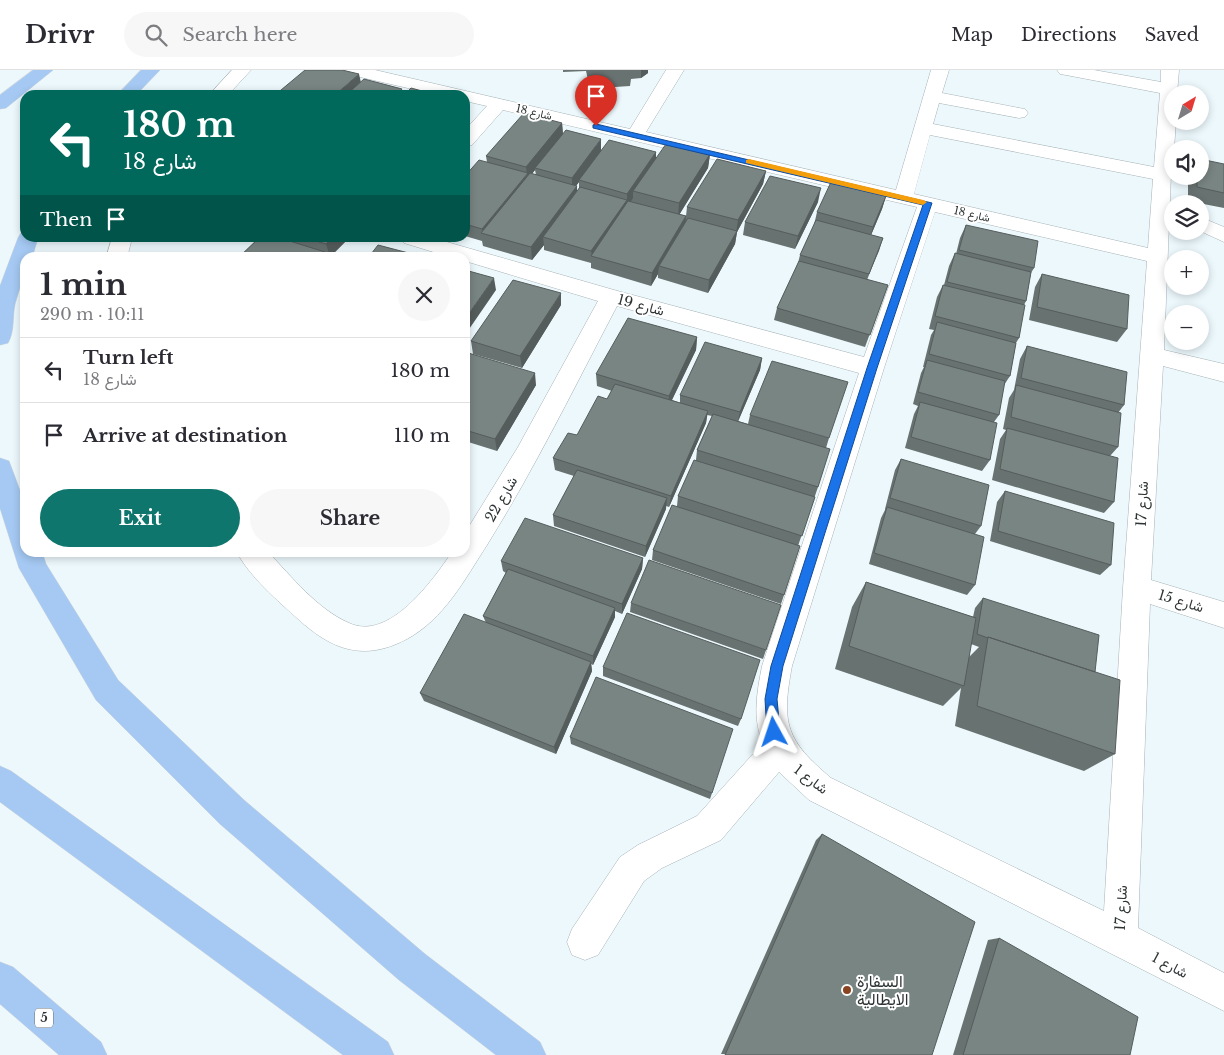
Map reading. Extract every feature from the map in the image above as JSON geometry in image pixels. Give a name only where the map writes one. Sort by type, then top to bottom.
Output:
[{"type":"highway","points":[[0,104],[44,70]]},
{"type":"highway","points":[[131,90],[151,70]]},
{"type":"highway","points":[[0,337],[4,305],[20,260]]},
{"type":"highway","points":[[0,468],[20,529]]},
{"type":"highway","points":[[30,557],[33,568],[107,690],[232,812],[412,967],[527,1055]]},
{"type":"highway","points":[[0,782],[375,1055]]},
{"type":"highway","name":"5","points":[[0,980],[88,1055]]},
{"type":"street","points":[[223,90],[242,70]]},
{"type":"street","points":[[353,70],[411,76],[448,90]]},
{"type":"street","points":[[635,135],[675,70]]},
{"type":"street","name":"شارع 1","points":[[940,70],[924,128],[916,200],[872,368],[777,666],[771,699],[774,732],[779,748],[800,774],[820,789],[1120,938],[1224,994]]},
{"type":"street","points":[[1066,70],[1170,80]]},
{"type":"street","name":"شارع 17","points":[[1165,195],[1163,175],[1170,80]]},
{"type":"street","points":[[933,96],[1020,113]]},
{"type":"street","name":"شارع 18","points":[[470,97],[1158,256]]},
{"type":"street","points":[[470,136],[499,104]]},
{"type":"street","points":[[924,128],[1163,175]]},
{"type":"street","name":"شارع 17","points":[[1120,938],[1137,588],[1151,355],[1158,256],[1164,228]]},
{"type":"street","points":[[1209,228],[1224,235]]},
{"type":"street","name":"شارع 19","points":[[425,242],[459,252]]},
{"type":"street","name":"شارع 19","points":[[470,255],[872,368]]},
{"type":"street","name":"شارع 22","points":[[470,547],[497,507],[611,296]]},
{"type":"street","points":[[1151,355],[1224,373]]},
{"type":"street","name":"شارع 22","points":[[255,557],[318,619],[334,632],[352,638],[367,639],[395,631],[410,621],[443,587],[463,557]]},
{"type":"street","name":"شارع 15","points":[[1137,588],[1224,614]]},
{"type":"street","points":[[585,942],[632,869],[642,860],[698,836],[709,828],[779,748]]},
{"type":"building","points":[[305,70],[342,70],[359,74],[341,90],[281,90]]},
{"type":"building","points":[[364,79],[402,89],[401,90],[352,90]]},
{"type":"building","points":[[524,113],[562,123],[526,167],[486,156]]},
{"type":"building","points":[[566,130],[601,139],[572,178],[535,168]]},
{"type":"building","points":[[609,140],[656,152],[627,194],[579,180]]},
{"type":"building","points":[[666,144],[710,154],[679,203],[633,191]]},
{"type":"building","points":[[717,159],[766,171],[738,220],[687,207]]},
{"type":"building","points":[[479,160],[528,173],[482,229],[470,225],[470,170]]},
{"type":"building","points":[[1209,161],[1224,164],[1224,193],[1197,187],[1197,185],[1209,185]]},
{"type":"building","points":[[530,173],[577,186],[531,247],[481,233]]},
{"type":"building","points":[[770,176],[821,188],[798,236],[745,222]]},
{"type":"building","points":[[831,182],[886,196],[873,227],[817,212]]},
{"type":"building","points":[[580,187],[627,200],[591,251],[543,237]]},
{"type":"building","points":[[628,201],[686,216],[652,273],[591,256]]},
{"type":"building","points":[[688,218],[737,231],[709,280],[659,266]]},
{"type":"building","points":[[816,220],[883,238],[869,274],[800,255]]},
{"type":"building","points":[[966,225],[1038,241],[1034,268],[959,250]]},
{"type":"building","points":[[255,242],[293,242],[325,252],[244,252]]},
{"type":"building","points":[[378,245],[405,252],[373,252]]},
{"type":"building","points":[[955,253],[1031,272],[1026,301],[947,282]]},
{"type":"building","points":[[799,261],[888,285],[870,335],[777,308]]},
{"type":"building","points":[[470,271],[494,278],[470,312]]},
{"type":"building","points":[[1042,274],[1129,295],[1127,329],[1037,307]]},
{"type":"building","points":[[513,280],[561,293],[520,356],[471,341]]},
{"type":"building","points":[[943,285],[1025,305],[1019,338],[935,316]]},
{"type":"building","points":[[628,318],[697,337],[669,396],[596,374]]},
{"type":"building","points":[[937,322],[1016,343],[1010,376],[929,354]]},
{"type":"building","points":[[705,342],[762,358],[740,412],[680,395]]},
{"type":"building","points":[[1027,346],[1127,372],[1124,405],[1021,378]]},
{"type":"building","points":[[470,354],[535,373],[495,439],[470,432]]},
{"type":"building","points":[[927,360],[1005,381],[999,415],[918,392]]},
{"type":"building","points":[[772,361],[848,382],[829,438],[750,415]]},
{"type":"building","points":[[615,384],[708,411],[671,496],[553,458],[568,433],[577,435],[598,396],[607,399]]},
{"type":"building","points":[[1016,385],[1121,413],[1118,447],[1011,417]]},
{"type":"building","points":[[920,402],[997,423],[990,460],[911,437]]},
{"type":"building","points":[[713,414],[830,449],[818,487],[697,450]]},
{"type":"building","points":[[1007,428],[1118,458],[1114,502],[1000,469]]},
{"type":"building","points":[[901,459],[989,485],[981,526],[890,498]]},
{"type":"building","points":[[694,460],[815,497],[802,536],[678,496]]},
{"type":"building","points":[[577,470],[667,498],[646,546],[553,515]]},
{"type":"building","points":[[1005,491],[1114,523],[1111,565],[998,531]]},
{"type":"building","points":[[672,505],[800,546],[784,595],[653,550]]},
{"type":"building","points":[[887,507],[984,537],[975,585],[874,553]]},
{"type":"building","points":[[525,518],[643,558],[622,604],[501,561]]},
{"type":"building","points":[[649,560],[781,605],[766,650],[631,603]]},
{"type":"building","points":[[508,569],[615,608],[593,656],[483,616]]},
{"type":"building","points":[[866,582],[976,618],[964,686],[849,646]]},
{"type":"building","points":[[983,598],[1099,635],[1095,672],[977,634]]},
{"type":"building","points":[[627,613],[760,660],[741,719],[603,667]]},
{"type":"building","points":[[464,614],[591,662],[554,747],[420,693]]},
{"type":"building","points":[[988,637],[1120,680],[1115,754],[977,706]]},
{"type":"building","points":[[596,677],[733,729],[712,793],[570,737]]},
{"type":"building","name":"السفارة الايطالية","points":[[822,834],[975,922],[932,1055],[725,1055]]},
{"type":"building","points":[[999,938],[1138,1017],[1130,1055],[963,1055]]},
{"type":"slow traffic","points":[[749,162],[923,202]]},
{"type":"place","name":"السفارة الايطالية","points":[[847,990]]},
{"type":"route","points":[[596,126],[928,203],[872,368],[777,666],[771,699],[774,732]]}]
